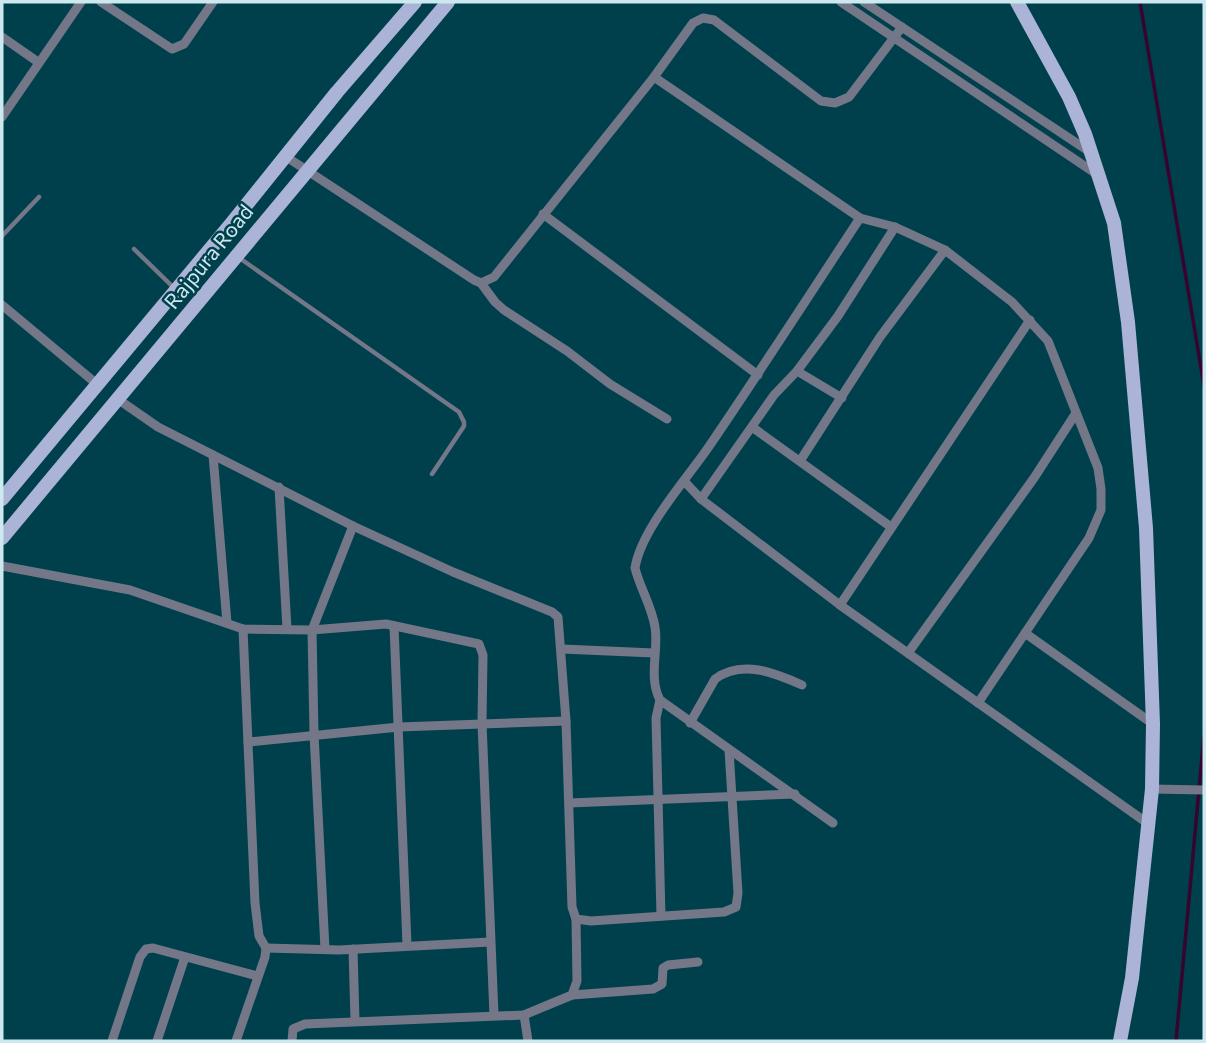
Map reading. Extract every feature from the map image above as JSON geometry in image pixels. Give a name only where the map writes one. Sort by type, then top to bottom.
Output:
[{"type":"main road","name":"Rajpura Road","points":[[2,499],[337,92],[415,2]]},
{"type":"main road","name":"Rajpura Road","points":[[2,538],[448,2]]},
{"type":"main road","points":[[1017,2],[1069,97],[1100,176],[1114,223],[1128,322],[1146,528],[1153,724],[1159,790],[1150,825],[1132,978],[1120,1041]]},
{"type":"street","points":[[2,117],[81,2]]},
{"type":"street","points":[[101,2],[172,49],[184,44],[213,2]]},
{"type":"street","points":[[842,2],[1100,176]]},
{"type":"street","points":[[864,2],[1092,153]]},
{"type":"street","points":[[481,283],[494,277],[654,77],[692,23],[703,18],[714,20],[821,101],[835,103],[849,97],[902,27]]},
{"type":"street","points":[[2,37],[38,62]]},
{"type":"street","points":[[654,77],[860,218],[895,227],[945,250],[1012,302],[1048,341],[1098,468],[1101,510],[1089,538],[978,703]]},
{"type":"street","points":[[988,101],[996,89]]},
{"type":"street","points":[[285,156],[439,259],[481,283],[504,310],[610,384],[667,419]]},
{"type":"street","points":[[543,214],[758,375]]},
{"type":"street","points":[[833,823],[660,699],[657,694],[654,653],[656,628],[635,568],[637,557],[663,510],[758,375],[860,218]]},
{"type":"street","points":[[701,499],[774,395],[797,371],[838,316],[895,227]]},
{"type":"street","points":[[800,461],[880,337],[945,250]]},
{"type":"street","points":[[2,305],[97,385]]},
{"type":"street","points":[[839,605],[1030,320]]},
{"type":"street","points":[[797,371],[842,398]]},
{"type":"street","points":[[119,400],[158,427],[353,526],[453,572],[552,612],[560,621],[572,907],[576,919],[576,981],[572,995]]},
{"type":"street","points":[[908,653],[1034,478],[1076,413]]},
{"type":"street","points":[[752,427],[891,527]]},
{"type":"street","points":[[214,455],[227,623]]},
{"type":"street","points":[[685,482],[701,499],[839,605],[1150,825]]},
{"type":"street","points":[[279,487],[287,629]]},
{"type":"street","points":[[325,950],[314,734],[312,629],[353,526]]},
{"type":"street","points":[[2,566],[130,590],[243,629],[312,629],[376,624],[479,644],[483,655],[482,723],[494,1015]]},
{"type":"street","points":[[394,626],[407,945]]},
{"type":"street","points":[[236,1041],[266,948],[259,936],[255,904],[243,629]]},
{"type":"street","points":[[1025,633],[1153,724]]},
{"type":"street","points":[[562,649],[654,653]]},
{"type":"street","points":[[690,723],[715,679],[721,674],[738,669],[761,670],[777,673],[802,685]]},
{"type":"street","points":[[660,699],[656,718],[661,916]]},
{"type":"street","points":[[248,742],[399,727],[566,721]]},
{"type":"street","points":[[576,919],[591,921],[724,912],[736,907],[738,893],[729,750]]},
{"type":"street","points":[[1159,790],[1204,790]]},
{"type":"street","points":[[569,803],[795,794]]},
{"type":"street","points":[[266,948],[325,950],[490,942]]},
{"type":"street","points":[[112,1041],[146,949],[153,948],[257,976]]},
{"type":"street","points":[[353,949],[355,1021]]},
{"type":"street","points":[[157,1041],[185,957]]},
{"type":"street","points":[[292,1041],[293,1030],[298,1025],[524,1015],[572,995],[653,989],[662,984],[663,968],[668,965],[698,962]]},
{"type":"street","points":[[524,1015],[528,1041]]},
{"type":"lane","points":[[2,236],[39,197]]},
{"type":"lane","points":[[134,249],[176,290]]},
{"type":"lane","points":[[237,257],[459,412],[464,426],[432,474]]},
{"type":"waterway","points":[[1140,2],[1204,386]]},
{"type":"waterway","points":[[1176,1041],[1204,735]]}]
